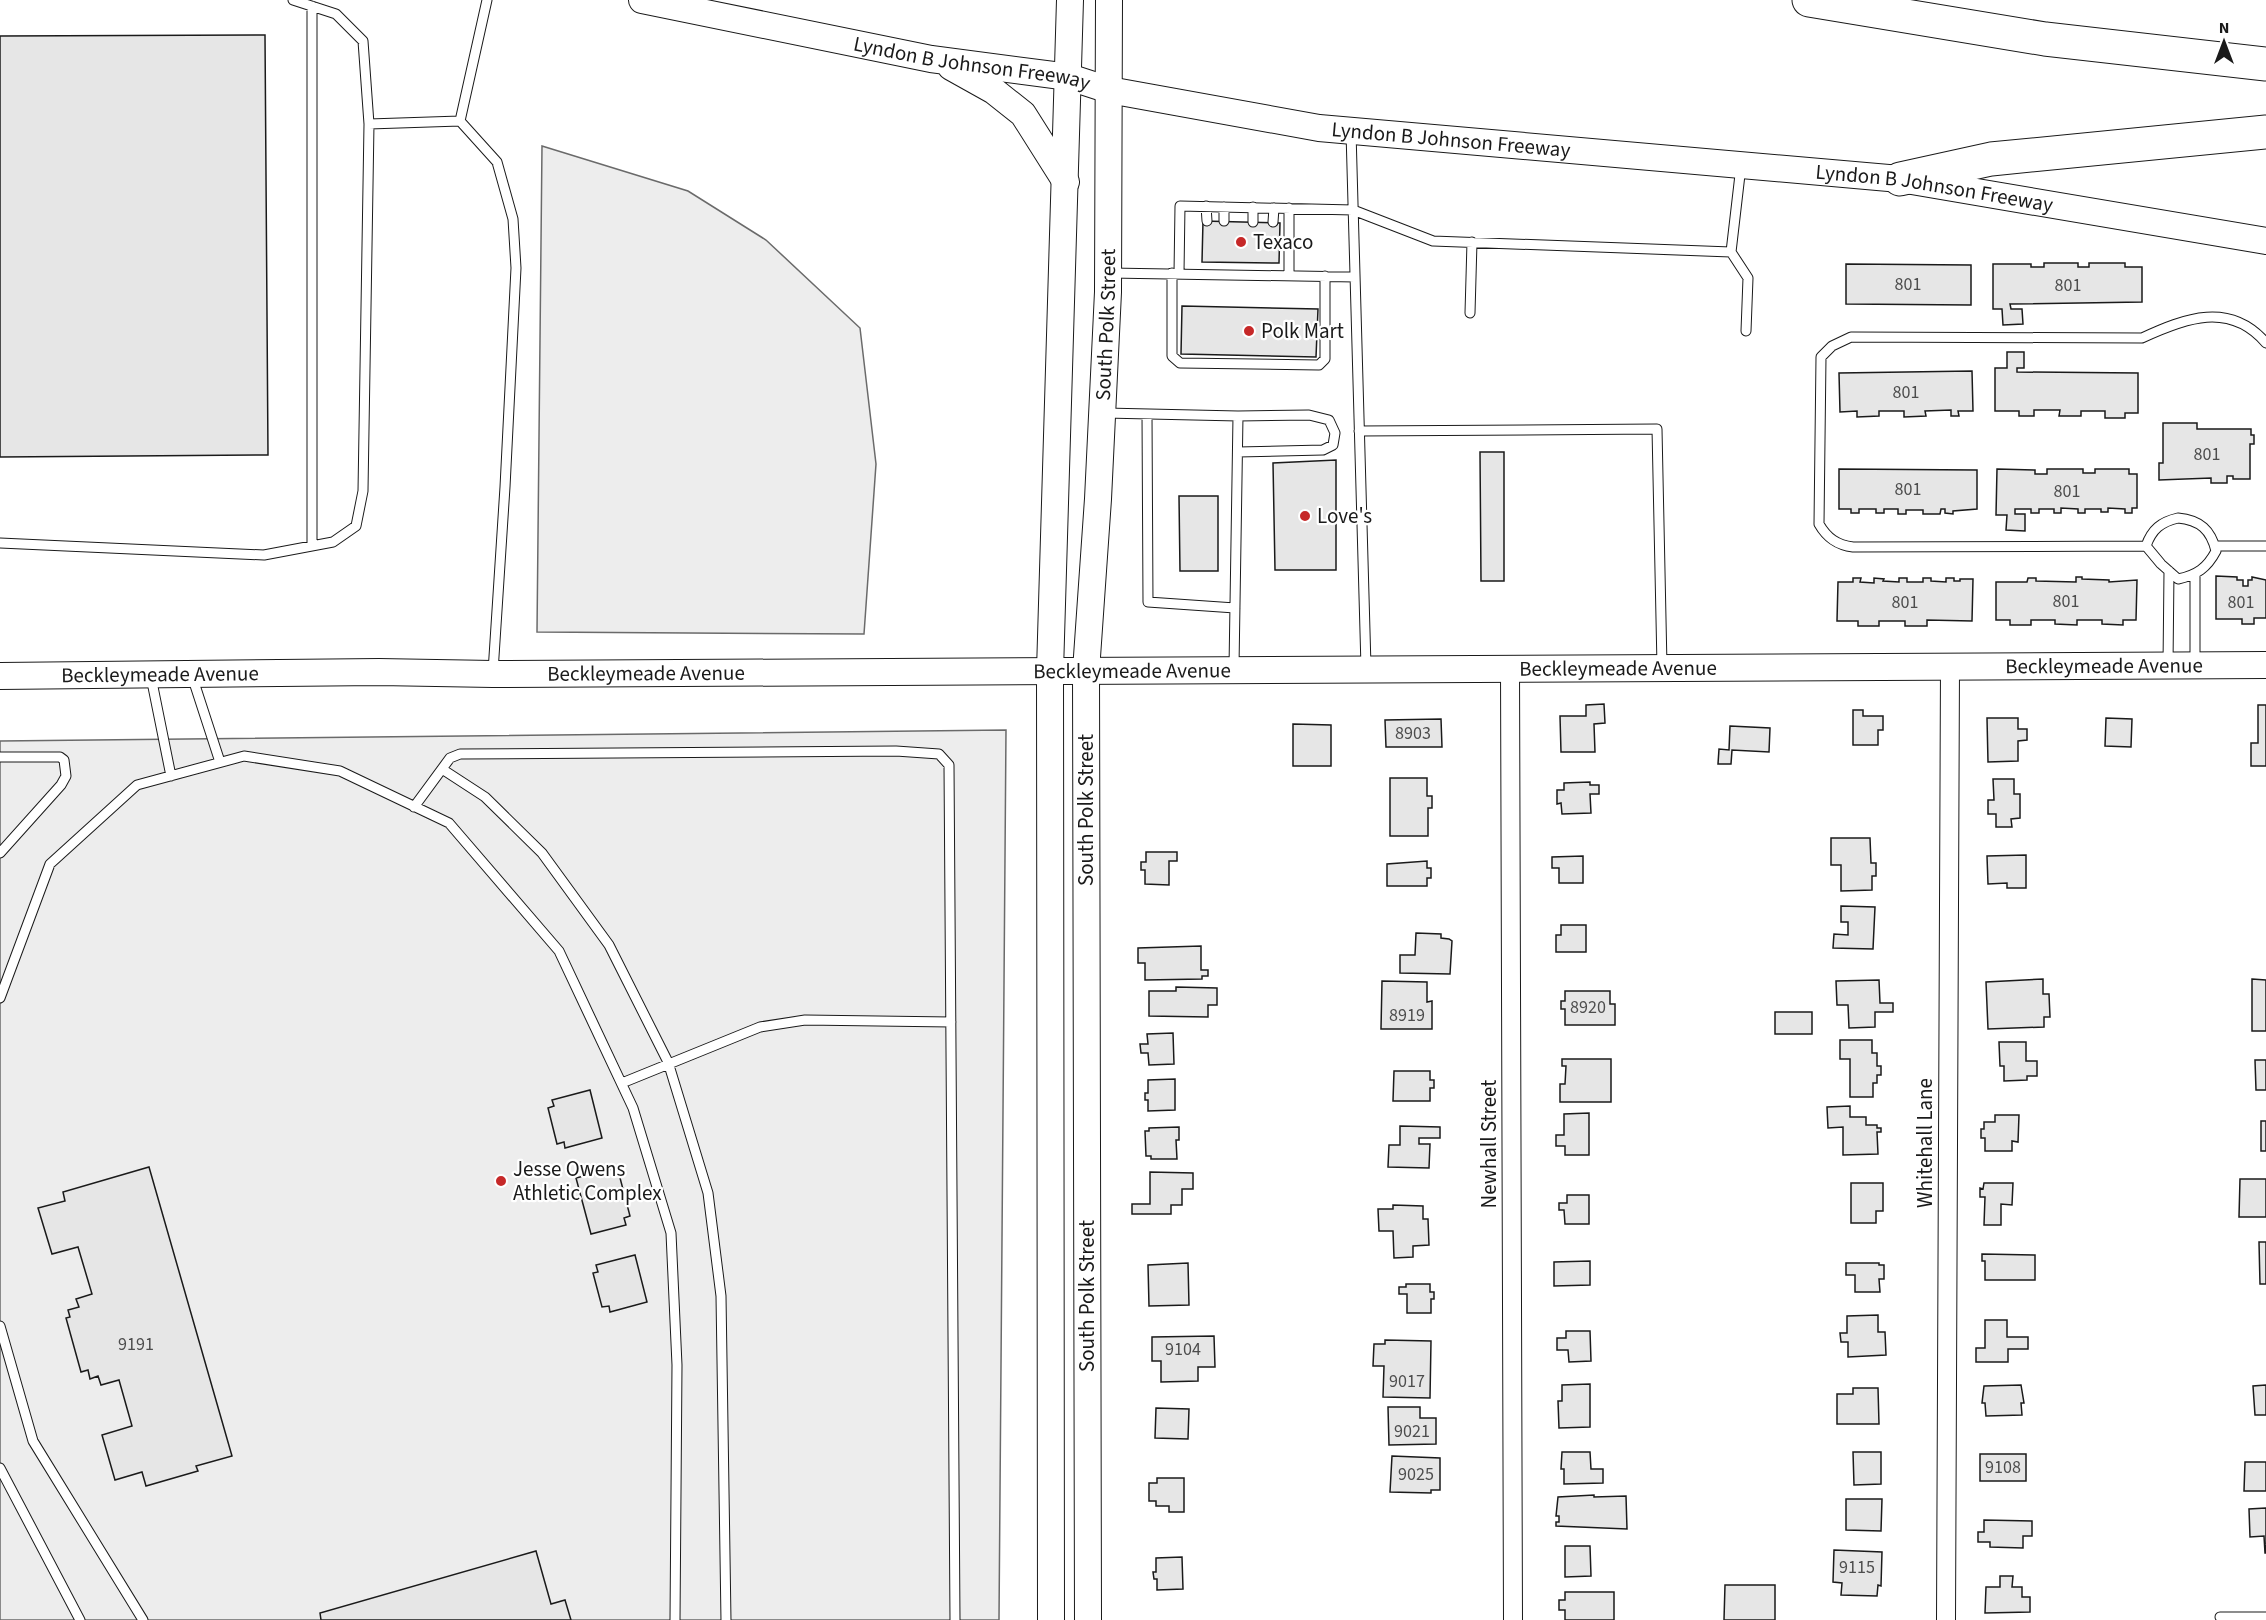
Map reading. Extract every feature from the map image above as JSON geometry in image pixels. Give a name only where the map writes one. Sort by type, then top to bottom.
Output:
[{"type":"highway","points":[[1809,0],[2045,39],[2266,64]]},
{"type":"highway","points":[[1900,179],[1990,159],[2266,132]]},
{"type":"main road","name":"Lyndon B Johnson Freeway","points":[[642,0],[931,59],[1069,77],[1110,90],[1319,128],[1900,179],[2266,241]]},
{"type":"main road","name":"South Polk Street","points":[[1051,1620],[1050,671],[1071,0]]},
{"type":"main road","name":"South Polk Street","points":[[1088,1620],[1086,671],[1108,273],[1110,0]]},
{"type":"main road","points":[[931,59],[966,74],[994,91],[1023,114],[1066,182]]},
{"type":"main road","name":"Beckleymeade Avenue","points":[[0,676],[379,672],[493,674],[2266,665]]},
{"type":"main road","points":[[1051,1256],[1087,1254]]},
{"type":"street","name":"Whitehall Lane","points":[[1946,1620],[1950,666]]},
{"type":"street","name":"Newhall Street","points":[[1510,669],[1513,1620]]},
{"type":"lane","points":[[0,543],[264,555],[333,542],[356,526],[363,491],[369,124],[363,41],[336,14],[294,0]]},
{"type":"lane","points":[[460,121],[487,0]]},
{"type":"lane","points":[[312,6],[312,546]]},
{"type":"lane","points":[[369,124],[460,121],[497,162],[513,219],[516,268],[493,674]]},
{"type":"lane","points":[[1351,131],[1366,669]]},
{"type":"lane","points":[[1742,165],[1731,252],[1748,278],[1746,331]]},
{"type":"lane","points":[[1325,276],[1325,359],[1319,365],[1180,363],[1172,356],[1180,206],[1353,210],[1433,241],[1731,252]]},
{"type":"lane","points":[[1206,206],[1207,221]]},
{"type":"lane","points":[[1224,207],[1224,221]]},
{"type":"lane","points":[[1253,207],[1253,222]]},
{"type":"lane","points":[[1273,222],[1274,208]]},
{"type":"lane","points":[[1289,208],[1289,275]]},
{"type":"lane","points":[[1470,313],[1472,242]]},
{"type":"lane","points":[[1205,274],[1206,262]]},
{"type":"lane","points":[[1223,262],[1223,274]]},
{"type":"lane","points":[[1252,275],[1253,263]]},
{"type":"lane","points":[[1273,263],[1273,275]]},
{"type":"lane","points":[[1108,273],[1355,277]]},
{"type":"lane","points":[[2146,546],[2157,526],[2166,520],[2178,518],[2199,523],[2208,530],[2216,551],[2210,562],[2195,574],[2178,579],[2146,546],[1853,547],[1833,540],[1824,533],[1819,524],[1821,357],[1832,346],[1851,337],[2142,338],[2175,323],[2210,315],[2240,323],[2260,336],[2266,343]]},
{"type":"lane","points":[[1102,413],[1309,415],[1329,420],[1335,433],[1333,445],[1323,450],[1238,452]]},
{"type":"lane","points":[[1147,414],[1148,602],[1235,608]]},
{"type":"lane","points":[[1234,670],[1238,416]]},
{"type":"lane","points":[[1359,431],[1657,429],[1662,668]]},
{"type":"lane","points":[[2215,546],[2266,546]]},
{"type":"lane","points":[[2168,666],[2169,571]]},
{"type":"lane","points":[[2195,574],[2195,665]]},
{"type":"lane","points":[[192,674],[220,762]]},
{"type":"lane","points":[[150,675],[171,776]]},
{"type":"lane","points":[[414,807],[450,758],[460,754],[896,751],[939,754],[949,765],[955,1620]]},
{"type":"lane","points":[[0,998],[50,864],[138,785],[244,756],[340,771],[449,823],[560,951],[633,1108],[670,1233],[677,1365],[675,1620]]},
{"type":"lane","points":[[0,757],[60,757],[64,760],[66,776],[0,853]]},
{"type":"lane","points":[[442,769],[485,798],[542,853],[609,945],[668,1062],[708,1193],[722,1296],[726,1620]]},
{"type":"lane","points":[[622,1083],[668,1062],[760,1027],[805,1020],[951,1022]]},
{"type":"lane","points":[[0,1326],[33,1441],[143,1620]]},
{"type":"lane","points":[[0,1468],[80,1620]]},
{"type":"lane","points":[[2220,1617],[2266,1617]]},
{"type":"shaded area","points":[[542,146],[688,191],[766,240],[860,328],[876,464],[864,634],[537,632]]},
{"type":"shaded area","name":"Jesse Owens Athletic Complex","points":[[1006,730],[999,1620],[0,1620],[0,741]]},
{"type":"building","points":[[265,35],[268,455],[0,457],[0,36]]},
{"type":"building","name":"Texaco","points":[[1203,221],[1280,223],[1279,263],[1202,262]]},
{"type":"building","points":[[2044,263],[2078,263],[2078,267],[2089,267],[2089,263],[2125,263],[2125,267],[2142,267],[2142,302],[2010,304],[2011,309],[2022,309],[2023,324],[2003,325],[2002,309],[1993,309],[1993,264],[2031,264],[2031,267],[2044,267]]},
{"type":"building","points":[[1846,264],[1971,265],[1971,305],[1846,304]]},
{"type":"building","name":"Polk Mart","points":[[1182,306],[1318,309],[1316,357],[1181,354]]},
{"type":"building","points":[[2007,352],[2024,352],[2024,368],[2017,368],[2017,372],[2138,373],[2138,413],[2125,413],[2125,418],[2105,418],[2105,411],[2081,411],[2081,416],[2059,416],[2060,410],[2034,410],[2034,416],[2019,416],[2019,411],[1995,411],[1995,368],[2007,368]]},
{"type":"building","points":[[1972,371],[1973,411],[1958,411],[1959,416],[1951,416],[1951,410],[1925,411],[1926,416],[1904,417],[1904,411],[1879,411],[1879,416],[1857,417],[1857,411],[1840,412],[1839,373]]},
{"type":"building","points":[[2163,423],[2197,423],[2197,429],[2251,429],[2254,444],[2250,444],[2250,479],[2233,479],[2233,476],[2227,476],[2227,483],[2211,483],[2211,478],[2159,480],[2159,463],[2163,463]]},
{"type":"building","points":[[1480,452],[1504,452],[1504,581],[1481,581]]},
{"type":"building","name":"Love's","points":[[1336,460],[1336,570],[1275,570],[1273,463]]},
{"type":"building","points":[[1839,469],[1977,470],[1977,509],[1953,511],[1953,514],[1945,513],[1945,509],[1941,509],[1940,514],[1923,514],[1923,510],[1906,510],[1906,514],[1898,514],[1898,509],[1884,509],[1884,513],[1876,513],[1876,509],[1859,509],[1859,513],[1851,513],[1851,509],[1839,509]]},
{"type":"building","points":[[1997,469],[2035,470],[2035,474],[2047,474],[2047,469],[2083,469],[2083,473],[2095,473],[2095,469],[2129,469],[2129,474],[2137,474],[2137,508],[2132,508],[2132,513],[2125,513],[2125,509],[2108,508],[2108,512],[2101,512],[2101,509],[2085,509],[2085,513],[2078,513],[2078,509],[2061,508],[2061,513],[2054,513],[2054,509],[2039,509],[2039,513],[2031,513],[2031,509],[2015,509],[2015,514],[2025,514],[2025,531],[2006,530],[2007,515],[1996,515]]},
{"type":"building","points":[[1179,496],[1218,496],[1218,571],[1180,571]]},
{"type":"building","points":[[2216,576],[2237,577],[2237,580],[2243,580],[2243,586],[2248,586],[2248,580],[2252,580],[2252,577],[2266,580],[2266,618],[2254,618],[2254,624],[2242,624],[2242,619],[2216,619]]},
{"type":"building","points":[[2076,577],[2109,580],[2109,582],[2137,580],[2136,620],[2123,620],[2123,625],[2102,624],[2102,620],[2077,620],[2077,625],[2055,624],[2055,620],[2031,620],[2031,625],[2010,625],[2010,620],[1996,620],[1996,582],[2027,582],[2028,578],[2036,578],[2036,581],[2076,582]]},
{"type":"building","points":[[1853,578],[1861,578],[1860,582],[1874,583],[1874,578],[1899,582],[1899,578],[1907,578],[1907,582],[1923,582],[1923,578],[1946,582],[1946,578],[1954,578],[1954,581],[1973,579],[1972,621],[1927,620],[1927,626],[1905,626],[1905,621],[1879,621],[1879,626],[1858,626],[1858,621],[1837,621],[1838,582],[1853,582]]},
{"type":"building","points":[[1604,704],[1605,723],[1594,724],[1595,752],[1561,752],[1560,716],[1586,716],[1586,705]]},
{"type":"building","points":[[2258,705],[2266,705],[2266,766],[2251,766],[2251,743],[2258,743]]},
{"type":"building","points":[[1853,710],[1863,710],[1863,716],[1883,716],[1883,730],[1878,730],[1878,745],[1853,745]]},
{"type":"building","points":[[1987,718],[2018,718],[2018,729],[2027,729],[2027,740],[2018,741],[2018,761],[1988,762]]},
{"type":"building","points":[[2106,718],[2132,719],[2131,747],[2105,746]]},
{"type":"building","points":[[1441,719],[1442,747],[1386,747],[1385,720]]},
{"type":"building","points":[[1293,724],[1331,725],[1331,766],[1293,766]]},
{"type":"building","points":[[1730,726],[1770,728],[1769,752],[1732,750],[1731,764],[1718,764],[1719,749],[1729,750]]},
{"type":"building","points":[[1390,778],[1427,778],[1427,796],[1432,796],[1432,808],[1428,808],[1428,836],[1390,836]]},
{"type":"building","points":[[1993,779],[2014,779],[2014,794],[2020,794],[2020,818],[2011,819],[2012,827],[1996,827],[1996,814],[1988,814],[1988,800],[1994,800]]},
{"type":"building","points":[[1590,782],[1590,785],[1599,785],[1599,794],[1590,794],[1591,813],[1562,814],[1561,803],[1557,804],[1557,790],[1564,790],[1564,783]]},
{"type":"building","points":[[1831,838],[1870,838],[1871,863],[1876,863],[1876,876],[1872,876],[1872,890],[1841,891],[1841,865],[1831,865]]},
{"type":"building","points":[[1146,852],[1177,852],[1177,861],[1169,861],[1169,885],[1145,884],[1145,870],[1141,870],[1141,862],[1146,862]]},
{"type":"building","points":[[2026,855],[2026,888],[2007,888],[2007,883],[1988,884],[1987,856]]},
{"type":"building","points":[[1583,856],[1583,883],[1559,883],[1559,868],[1552,868],[1552,857]]},
{"type":"building","points":[[1427,861],[1427,868],[1431,868],[1431,878],[1427,878],[1427,886],[1387,886],[1387,864]]},
{"type":"building","points":[[1841,906],[1875,907],[1873,949],[1833,948],[1834,934],[1848,935],[1848,922],[1841,922]]},
{"type":"building","points":[[1561,925],[1586,925],[1586,952],[1556,952],[1556,935],[1561,935]]},
{"type":"building","points":[[1416,933],[1441,934],[1441,938],[1452,941],[1450,974],[1400,973],[1400,955],[1415,955]]},
{"type":"building","points":[[1201,946],[1201,970],[1208,970],[1208,976],[1202,976],[1202,979],[1145,980],[1145,963],[1138,963],[1138,948]]},
{"type":"building","points":[[2043,979],[2043,994],[2049,994],[2050,1017],[2044,1017],[2044,1027],[1988,1029],[1986,982]]},
{"type":"building","points":[[2252,979],[2266,980],[2266,1031],[2252,1031]]},
{"type":"building","points":[[1879,980],[1880,1003],[1893,1003],[1893,1012],[1875,1012],[1875,1027],[1849,1028],[1848,1005],[1837,1005],[1836,981]]},
{"type":"building","points":[[1382,981],[1427,982],[1427,1002],[1432,1001],[1432,1029],[1381,1029]]},
{"type":"building","points":[[1176,987],[1217,988],[1217,1005],[1208,1005],[1208,1017],[1149,1016],[1149,991],[1176,991]]},
{"type":"building","points":[[1565,991],[1610,991],[1610,1004],[1615,1004],[1615,1025],[1565,1025],[1565,1009],[1561,1009],[1561,1001],[1565,1001]]},
{"type":"building","points":[[1775,1012],[1812,1012],[1812,1034],[1775,1034]]},
{"type":"building","points":[[1173,1033],[1174,1064],[1149,1065],[1148,1053],[1141,1053],[1140,1044],[1148,1044],[1147,1034]]},
{"type":"building","points":[[1840,1040],[1872,1040],[1872,1053],[1877,1053],[1877,1066],[1881,1066],[1881,1075],[1877,1075],[1877,1083],[1873,1083],[1873,1097],[1850,1097],[1850,1059],[1840,1059]]},
{"type":"building","points":[[1999,1042],[2026,1042],[2026,1061],[2037,1061],[2037,1076],[2027,1076],[2027,1080],[2004,1081],[2004,1066],[2000,1066]]},
{"type":"building","points":[[1562,1059],[1611,1059],[1611,1102],[1560,1102],[1560,1084],[1565,1084],[1566,1066],[1562,1066]]},
{"type":"building","points":[[2255,1060],[2266,1060],[2266,1090],[2256,1090]]},
{"type":"building","points":[[1394,1071],[1430,1071],[1430,1080],[1434,1080],[1434,1088],[1430,1088],[1430,1101],[1393,1101]]},
{"type":"building","points":[[1175,1079],[1175,1110],[1148,1111],[1148,1100],[1145,1100],[1145,1093],[1148,1093],[1148,1080]]},
{"type":"building","points":[[590,1090],[602,1138],[565,1148],[564,1142],[557,1144],[548,1108],[554,1106],[552,1100]]},
{"type":"building","points":[[1850,1106],[1850,1117],[1866,1117],[1866,1125],[1877,1125],[1877,1128],[1881,1128],[1881,1132],[1877,1132],[1878,1154],[1843,1155],[1843,1127],[1828,1128],[1827,1107]]},
{"type":"building","points":[[1589,1113],[1589,1155],[1565,1155],[1565,1146],[1556,1146],[1556,1135],[1564,1135],[1564,1114]]},
{"type":"building","points":[[1995,1115],[2019,1115],[2018,1142],[2012,1141],[2012,1151],[1985,1151],[1985,1138],[1981,1138],[1981,1129],[1984,1129],[1984,1122],[1995,1122]]},
{"type":"building","points":[[2261,1121],[2266,1121],[2266,1151],[2261,1151]]},
{"type":"building","points":[[1400,1126],[1440,1127],[1440,1138],[1419,1138],[1419,1144],[1430,1144],[1429,1168],[1388,1167],[1389,1145],[1400,1145]]},
{"type":"building","points":[[1179,1127],[1179,1140],[1176,1140],[1177,1159],[1151,1159],[1151,1156],[1146,1156],[1145,1131],[1149,1131],[1149,1128]]},
{"type":"building","points":[[149,1167],[232,1456],[196,1466],[198,1471],[146,1486],[142,1472],[115,1480],[102,1435],[132,1426],[119,1380],[101,1385],[98,1376],[90,1379],[88,1370],[81,1372],[66,1318],[70,1317],[68,1310],[79,1307],[76,1299],[92,1294],[78,1247],[52,1254],[38,1208],[65,1201],[63,1192]]},
{"type":"building","points":[[611,1169],[613,1176],[619,1174],[630,1216],[624,1218],[626,1225],[591,1234],[576,1178]]},
{"type":"building","points":[[1150,1172],[1193,1173],[1193,1189],[1182,1189],[1182,1205],[1171,1205],[1171,1214],[1132,1214],[1132,1204],[1150,1204]]},
{"type":"building","points":[[2240,1179],[2266,1179],[2266,1217],[2239,1217]]},
{"type":"building","points":[[1851,1183],[1883,1183],[1883,1211],[1876,1211],[1876,1223],[1851,1223]]},
{"type":"building","points":[[1984,1183],[2013,1183],[2012,1205],[2001,1204],[2001,1225],[1984,1225],[1985,1197],[1980,1197],[1980,1188],[1983,1189]]},
{"type":"building","points":[[1567,1195],[1589,1195],[1589,1224],[1565,1224],[1564,1210],[1559,1210],[1559,1203],[1567,1203]]},
{"type":"building","points":[[1393,1205],[1423,1206],[1423,1219],[1428,1219],[1429,1245],[1413,1246],[1413,1257],[1394,1258],[1393,1231],[1379,1231],[1378,1209],[1393,1209]]},
{"type":"building","points":[[2259,1242],[2266,1242],[2266,1284],[2260,1284]]},
{"type":"building","points":[[1982,1254],[2035,1255],[2035,1280],[1985,1280],[1985,1261],[1982,1261]]},
{"type":"building","points":[[635,1255],[647,1302],[610,1312],[609,1306],[602,1307],[593,1273],[598,1272],[596,1265]]},
{"type":"building","points":[[1590,1261],[1590,1285],[1554,1286],[1554,1262]]},
{"type":"building","points":[[1188,1263],[1189,1305],[1149,1306],[1148,1265]]},
{"type":"building","points":[[1846,1263],[1884,1265],[1884,1279],[1879,1279],[1880,1292],[1855,1292],[1855,1275],[1846,1275]]},
{"type":"building","points":[[1406,1284],[1430,1284],[1430,1292],[1434,1292],[1434,1299],[1431,1299],[1431,1313],[1407,1313],[1407,1294],[1399,1294],[1399,1287],[1406,1287]]},
{"type":"building","points":[[1878,1315],[1878,1332],[1885,1332],[1886,1355],[1848,1357],[1848,1342],[1841,1342],[1840,1333],[1847,1333],[1847,1316]]},
{"type":"building","points":[[1985,1320],[2007,1320],[2007,1337],[2028,1337],[2028,1349],[2008,1349],[2008,1362],[1976,1362],[1976,1348],[1985,1348]]},
{"type":"building","points":[[1566,1331],[1590,1331],[1591,1361],[1569,1362],[1568,1350],[1557,1350],[1557,1338],[1566,1338]]},
{"type":"building","points":[[1214,1336],[1215,1367],[1198,1367],[1198,1381],[1161,1382],[1161,1361],[1152,1361],[1152,1337]]},
{"type":"building","points":[[1385,1340],[1431,1341],[1430,1398],[1383,1397],[1384,1366],[1373,1366],[1374,1344],[1385,1344]]},
{"type":"building","points":[[1590,1384],[1590,1427],[1559,1428],[1558,1401],[1562,1401],[1562,1385]]},
{"type":"building","points":[[2021,1385],[2024,1403],[2021,1403],[2022,1415],[1986,1416],[1985,1403],[1982,1403],[1984,1386]]},
{"type":"building","points":[[2266,1385],[2266,1415],[2255,1415],[2253,1386]]},
{"type":"building","points":[[1853,1388],[1878,1388],[1879,1424],[1837,1424],[1837,1394],[1853,1394]]},
{"type":"building","points":[[1388,1407],[1420,1407],[1420,1418],[1436,1418],[1436,1444],[1389,1445]]},
{"type":"building","points":[[1156,1408],[1189,1409],[1188,1439],[1155,1438]]},
{"type":"building","points":[[1562,1452],[1590,1452],[1591,1469],[1603,1469],[1603,1483],[1564,1484],[1564,1469],[1561,1469]]},
{"type":"building","points":[[1853,1452],[1881,1452],[1881,1484],[1854,1485]]},
{"type":"building","points":[[1980,1454],[2026,1454],[2026,1481],[1980,1481]]},
{"type":"building","points":[[1392,1456],[1440,1458],[1440,1490],[1431,1490],[1431,1493],[1390,1492]]},
{"type":"building","points":[[2245,1462],[2266,1462],[2266,1491],[2244,1491]]},
{"type":"building","points":[[1157,1478],[1184,1478],[1184,1512],[1169,1512],[1169,1506],[1156,1506],[1156,1501],[1149,1501],[1149,1483],[1157,1483]]},
{"type":"building","points":[[1594,1495],[1594,1497],[1626,1496],[1627,1529],[1556,1526],[1556,1522],[1559,1522],[1559,1516],[1556,1516],[1558,1497]]},
{"type":"building","points":[[1846,1499],[1882,1499],[1881,1531],[1846,1530]]},
{"type":"building","points":[[2266,1508],[2265,1553],[2264,1536],[2250,1537],[2249,1509]]},
{"type":"building","points":[[1984,1520],[2032,1521],[2032,1536],[2023,1536],[2023,1548],[1990,1547],[1990,1542],[1978,1542],[1978,1532],[1984,1532]]},
{"type":"building","points":[[1565,1546],[1590,1546],[1591,1576],[1565,1577]]},
{"type":"building","points":[[1834,1550],[1882,1552],[1881,1586],[1878,1585],[1877,1596],[1841,1595],[1842,1583],[1833,1582]]},
{"type":"building","points":[[536,1551],[551,1604],[565,1600],[571,1620],[321,1620],[320,1613]]},
{"type":"building","points":[[1182,1557],[1183,1589],[1157,1590],[1157,1579],[1154,1579],[1153,1572],[1156,1572],[1156,1558]]},
{"type":"building","points":[[2000,1576],[2013,1576],[2012,1587],[2022,1587],[2022,1597],[2030,1597],[2030,1612],[1985,1613],[1986,1587],[2000,1587]]},
{"type":"building","points":[[1725,1585],[1775,1585],[1775,1620],[1724,1620]]},
{"type":"building","points":[[1565,1592],[1614,1592],[1614,1620],[1565,1620],[1565,1610],[1559,1610],[1559,1600],[1565,1600]]},
{"type":"place","name":"Texaco","points":[[1241,242]]},
{"type":"place","name":"Polk Mart","points":[[1249,331]]},
{"type":"place","name":"Love's","points":[[1305,516]]},
{"type":"place","name":"Jesse Owens Athletic Complex","points":[[501,1181]]}]
